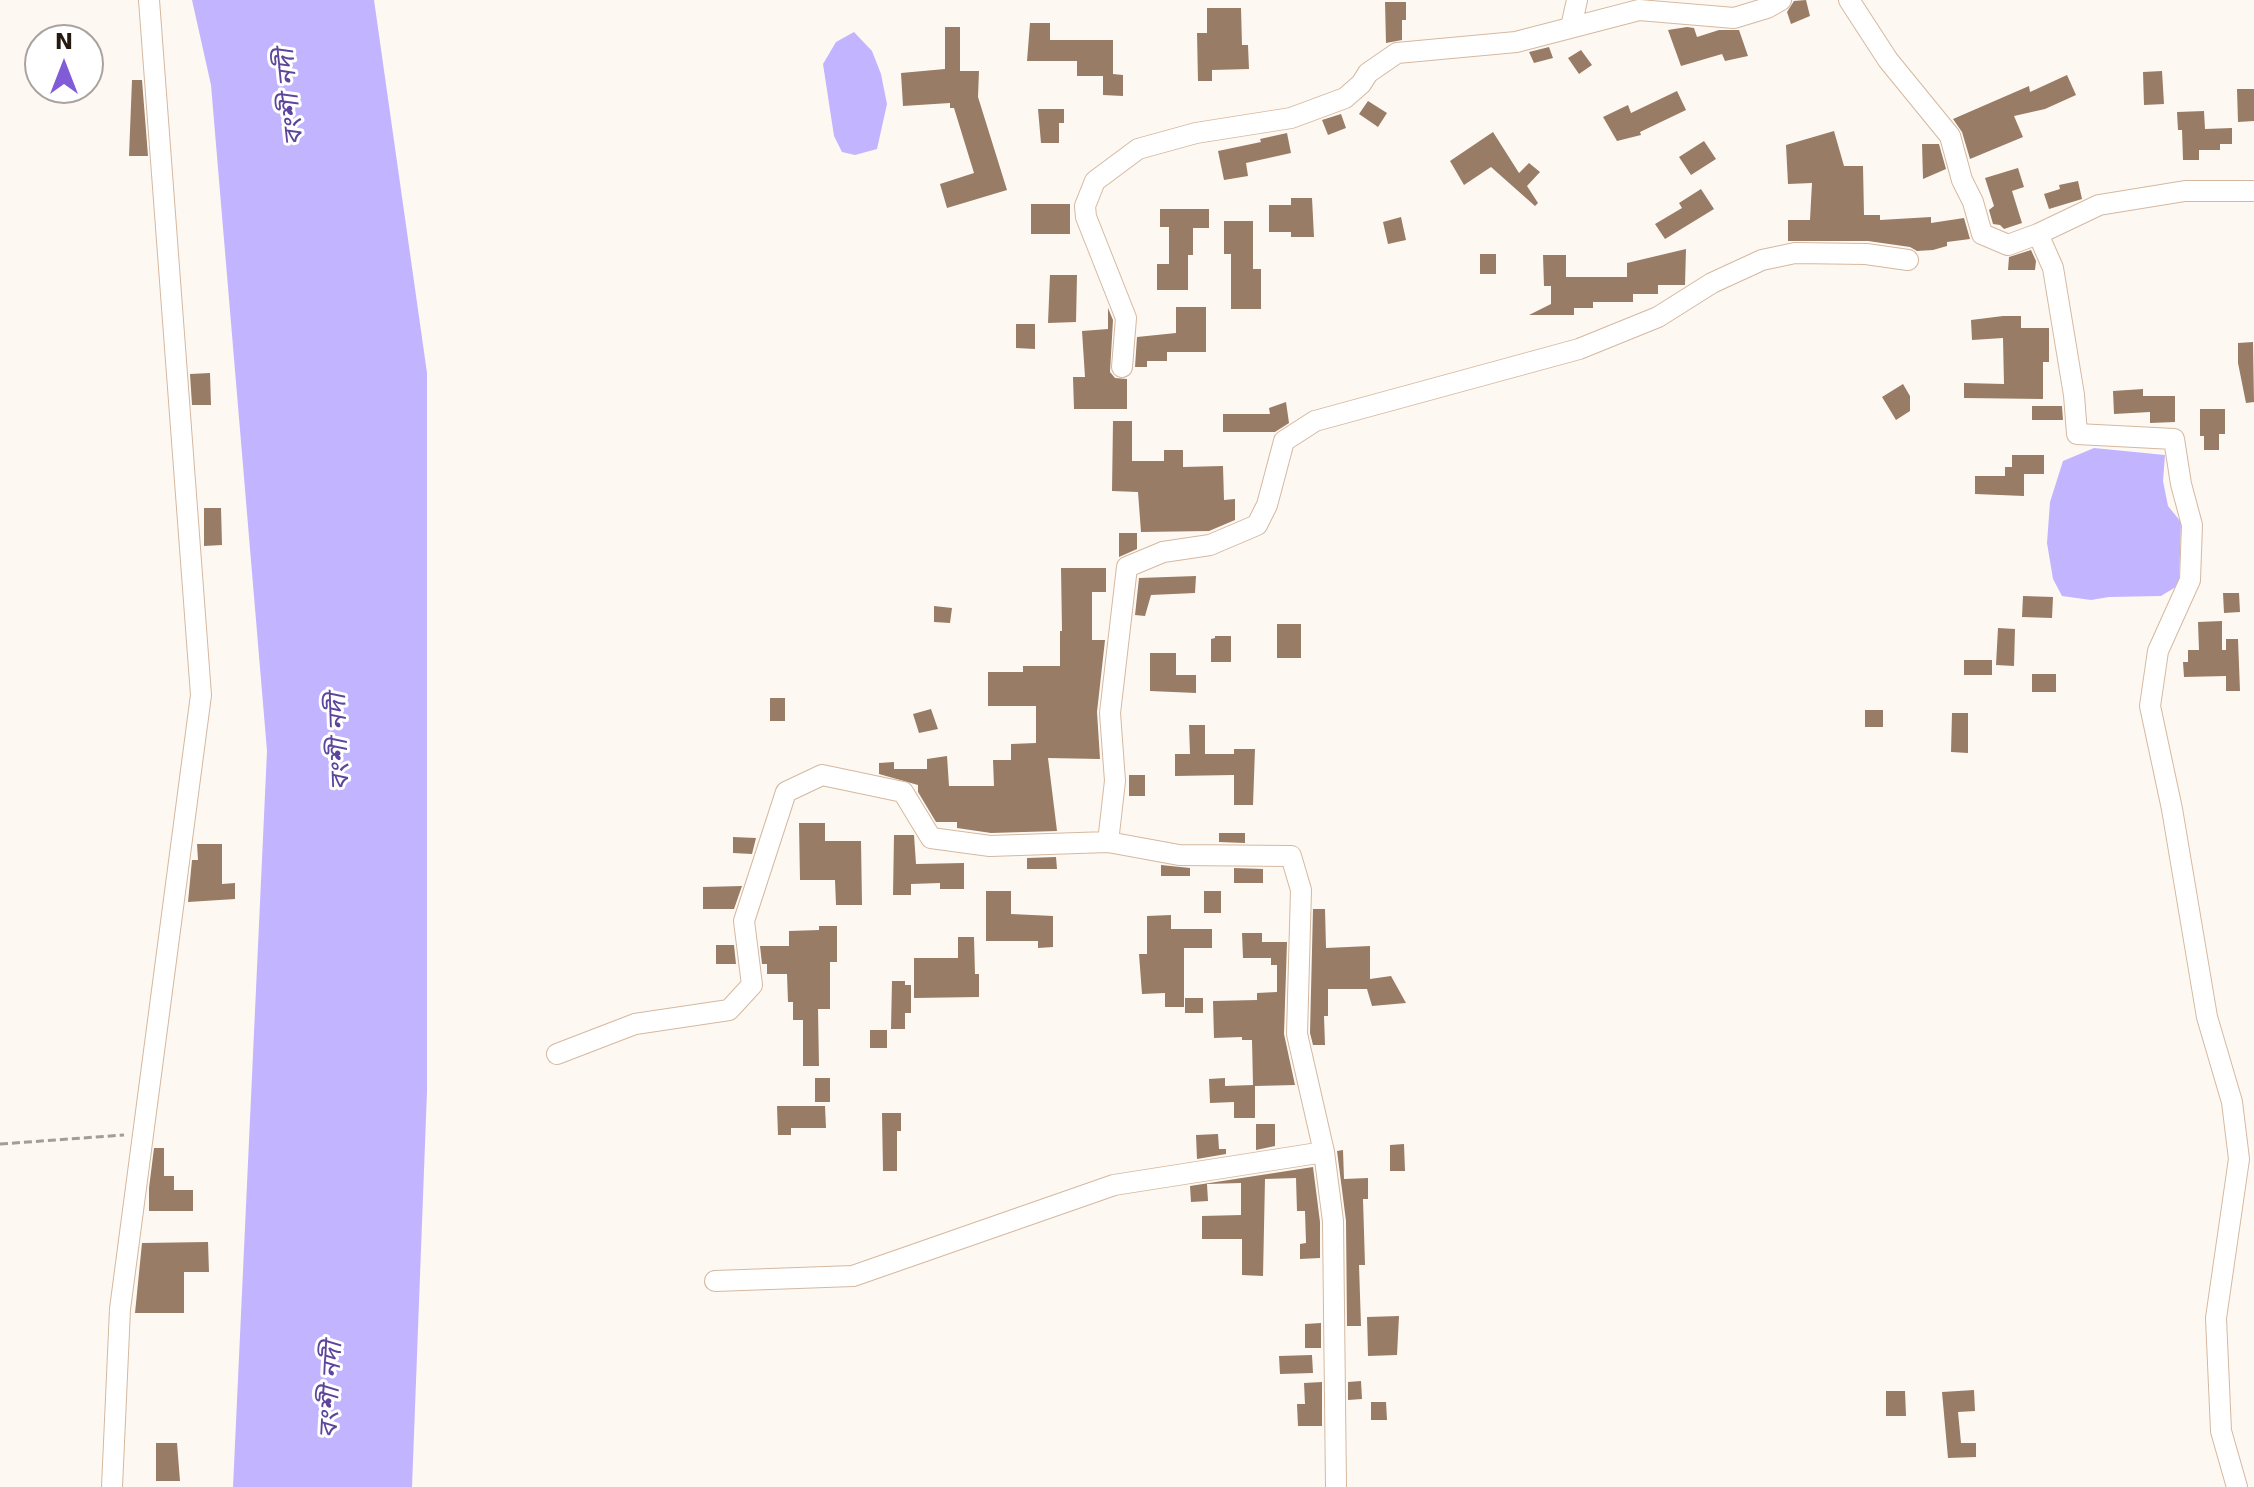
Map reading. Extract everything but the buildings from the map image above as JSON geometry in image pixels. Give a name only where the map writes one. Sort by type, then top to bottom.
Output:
[{"type":"street","points":[[112,1487],[120,1309],[201,695],[149,0]]},
{"type":"street","points":[[1571,27],[1577,0]]},
{"type":"street","points":[[1122,367],[1126,318],[1086,217],[1085,206],[1095,181],[1138,149],[1196,133],[1291,118],[1345,98],[1368,73],[1397,53],[1516,42],[1639,10],[1734,18],[1767,8],[1781,0]]},
{"type":"street","points":[[1849,0],[1888,60],[1950,136],[1982,234],[2008,245],[2099,205],[2185,191],[2254,191]]},
{"type":"street","points":[[2038,234],[2053,268],[2074,395],[2077,434],[2174,439],[2192,525],[2190,580],[2158,651],[2150,706],[2172,809],[2207,1017],[2232,1102],[2239,1159],[2216,1318],[2221,1431],[2243,1486]]},
{"type":"street","points":[[1108,842],[1115,781],[1110,713],[1127,567],[1163,552],[1210,545],[1257,525],[1267,505],[1284,441],[1315,421],[1579,349],[1658,317],[1712,283],[1762,260],[1795,253],[1866,254],[1908,260]]},
{"type":"street","points":[[557,1054],[635,1024],[729,1010],[752,985],[744,921],[786,792],[822,775],[903,792],[931,838],[990,846],[1108,842],[1179,855],[1291,856],[1301,890],[1297,1034],[1324,1152],[1333,1221],[1336,1487]]},
{"type":"street","points":[[715,1281],[853,1276],[1114,1185],[1324,1152]]},
{"type":"path","points":[[0,1144],[142,1134]]},
{"type":"water","name":"বংশী নদী","points":[[192,0],[374,0],[427,373],[427,1091],[412,1487],[233,1487],[267,751],[211,85]]},
{"type":"water","points":[[854,32],[872,51],[887,104],[877,149],[855,155],[842,152],[834,136],[823,64],[836,42]]},
{"type":"water","points":[[2094,448],[2165,455],[2163,481],[2168,506],[2181,522],[2179,585],[2161,596],[2091,600],[2062,596],[2053,579],[2047,543],[2050,502],[2063,461]]}]
